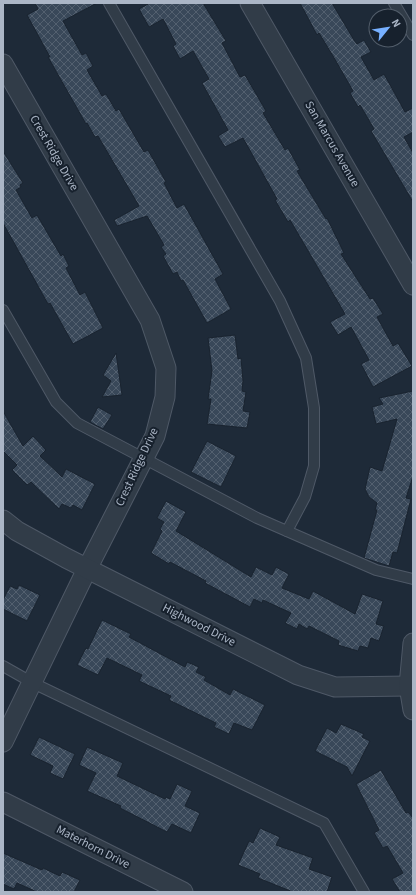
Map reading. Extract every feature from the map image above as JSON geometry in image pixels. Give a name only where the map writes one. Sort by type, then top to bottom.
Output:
[{"type":"street","name":"San Marcus Avenue","points":[[250,3],[413,285]]},
{"type":"street","name":"Crest Ridge Drive","points":[[3,64],[150,320],[166,368],[165,397],[155,436],[87,569],[33,683],[3,742]]},
{"type":"street","name":"Highwood Drive","points":[[3,520],[17,531],[87,569],[298,675],[335,687],[409,686]]},
{"type":"street","points":[[413,643],[409,686],[413,710]]},
{"type":"street","name":"Materhorn Drive","points":[[3,802],[183,892]]},
{"type":"lane","points":[[109,3],[280,301],[306,358],[314,408],[314,466],[305,497],[287,531]]},
{"type":"lane","points":[[394,3],[413,35]]},
{"type":"lane","points":[[3,310],[56,402],[77,423],[257,518],[376,570],[413,579]]},
{"type":"lane","points":[[3,666],[33,683],[324,823],[364,892]]},
{"type":"building","points":[[35,3],[97,3],[63,21],[82,55],[86,53],[93,66],[87,70],[102,96],[106,94],[116,111],[119,109],[144,152],[148,150],[166,182],[164,183],[177,208],[184,204],[223,274],[215,279],[231,309],[207,323],[183,280],[181,281],[177,272],[173,274],[163,256],[166,254],[161,247],[164,245],[147,216],[117,226],[114,220],[139,206],[98,136],[95,137],[87,123],[86,124],[48,57],[50,57],[27,15],[38,9]]},
{"type":"building","points":[[150,3],[203,3],[226,41],[222,43],[240,77],[245,75],[266,111],[263,113],[285,150],[288,148],[300,170],[297,171],[326,219],[327,218],[344,253],[341,254],[370,299],[373,298],[383,314],[377,317],[393,346],[398,343],[412,366],[373,387],[361,364],[369,360],[351,327],[338,335],[330,322],[345,314],[290,220],[288,222],[275,200],[277,199],[243,138],[225,147],[218,136],[228,130],[202,83],[209,79],[193,51],[180,59],[173,46],[176,44],[163,19],[149,27],[139,9]]},
{"type":"building","points":[[300,3],[332,3],[357,44],[364,40],[371,52],[361,57],[374,80],[384,74],[405,112],[413,108],[413,132],[404,137],[413,153],[413,202],[371,131],[374,129],[360,105],[358,107],[350,93],[353,91],[333,56],[319,33],[317,35]]},
{"type":"building","points":[[3,151],[23,183],[20,185],[21,187],[16,190],[32,218],[37,215],[61,256],[63,254],[69,266],[66,268],[80,295],[85,292],[103,328],[73,344],[50,303],[48,304],[3,223]]},
{"type":"building","points":[[235,335],[238,359],[241,358],[243,381],[242,391],[246,392],[243,411],[250,412],[247,428],[207,424],[211,399],[208,399],[212,371],[208,338]]},
{"type":"building","points":[[116,353],[122,395],[102,397],[111,381],[103,375]]},
{"type":"building","points":[[413,391],[413,476],[406,498],[411,499],[397,553],[393,552],[389,566],[364,558],[377,510],[375,510],[377,503],[369,497],[365,489],[370,467],[382,471],[397,419],[376,424],[372,407],[383,404],[379,398]]},
{"type":"building","points":[[98,407],[112,415],[103,429],[90,422]]},
{"type":"building","points":[[3,411],[23,446],[33,436],[46,450],[40,456],[62,477],[66,469],[95,484],[82,510],[73,505],[71,508],[62,504],[59,509],[31,482],[27,485],[12,470],[17,465],[3,451]]},
{"type":"building","points":[[207,441],[236,456],[221,487],[191,472]]},
{"type":"building","points":[[166,501],[186,512],[176,531],[251,577],[256,567],[272,575],[276,567],[289,574],[282,588],[309,599],[313,591],[355,614],[362,594],[383,601],[376,624],[384,626],[379,641],[371,638],[368,648],[360,646],[358,651],[338,645],[339,641],[309,626],[307,629],[299,624],[297,629],[285,623],[291,613],[263,600],[262,603],[254,599],[250,607],[205,583],[206,581],[170,562],[169,564],[151,553],[162,531],[160,529],[164,522],[157,518]]},
{"type":"building","points":[[19,585],[40,595],[27,621],[3,609],[3,600],[10,586],[17,589]]},
{"type":"building","points":[[102,620],[131,634],[129,637],[185,667],[187,662],[199,667],[196,672],[206,677],[204,680],[230,695],[233,689],[265,705],[252,730],[234,723],[229,734],[214,727],[216,723],[169,700],[171,696],[139,681],[142,675],[107,658],[98,675],[77,665],[86,648],[88,649]]},
{"type":"building","points":[[341,724],[364,734],[362,737],[370,741],[352,776],[347,767],[315,751],[327,728],[336,733]]},
{"type":"building","points":[[39,737],[75,754],[63,779],[50,773],[53,766],[30,755]]},
{"type":"building","points":[[87,747],[123,763],[117,776],[165,799],[166,797],[170,799],[177,784],[192,791],[185,806],[200,813],[191,833],[172,824],[167,832],[120,808],[121,806],[87,791],[96,773],[79,765]]},
{"type":"building","points":[[381,770],[406,813],[408,812],[413,818],[413,892],[400,892],[392,879],[403,873],[387,846],[383,848],[374,833],[379,830],[356,784]]},
{"type":"building","points":[[260,828],[280,837],[276,845],[313,858],[309,869],[332,877],[327,892],[293,892],[258,878],[260,874],[238,865],[249,841],[253,843]]},
{"type":"building","points":[[3,853],[42,870],[43,868],[60,876],[62,872],[80,880],[74,892],[37,892],[17,883],[14,889],[3,884]]}]
